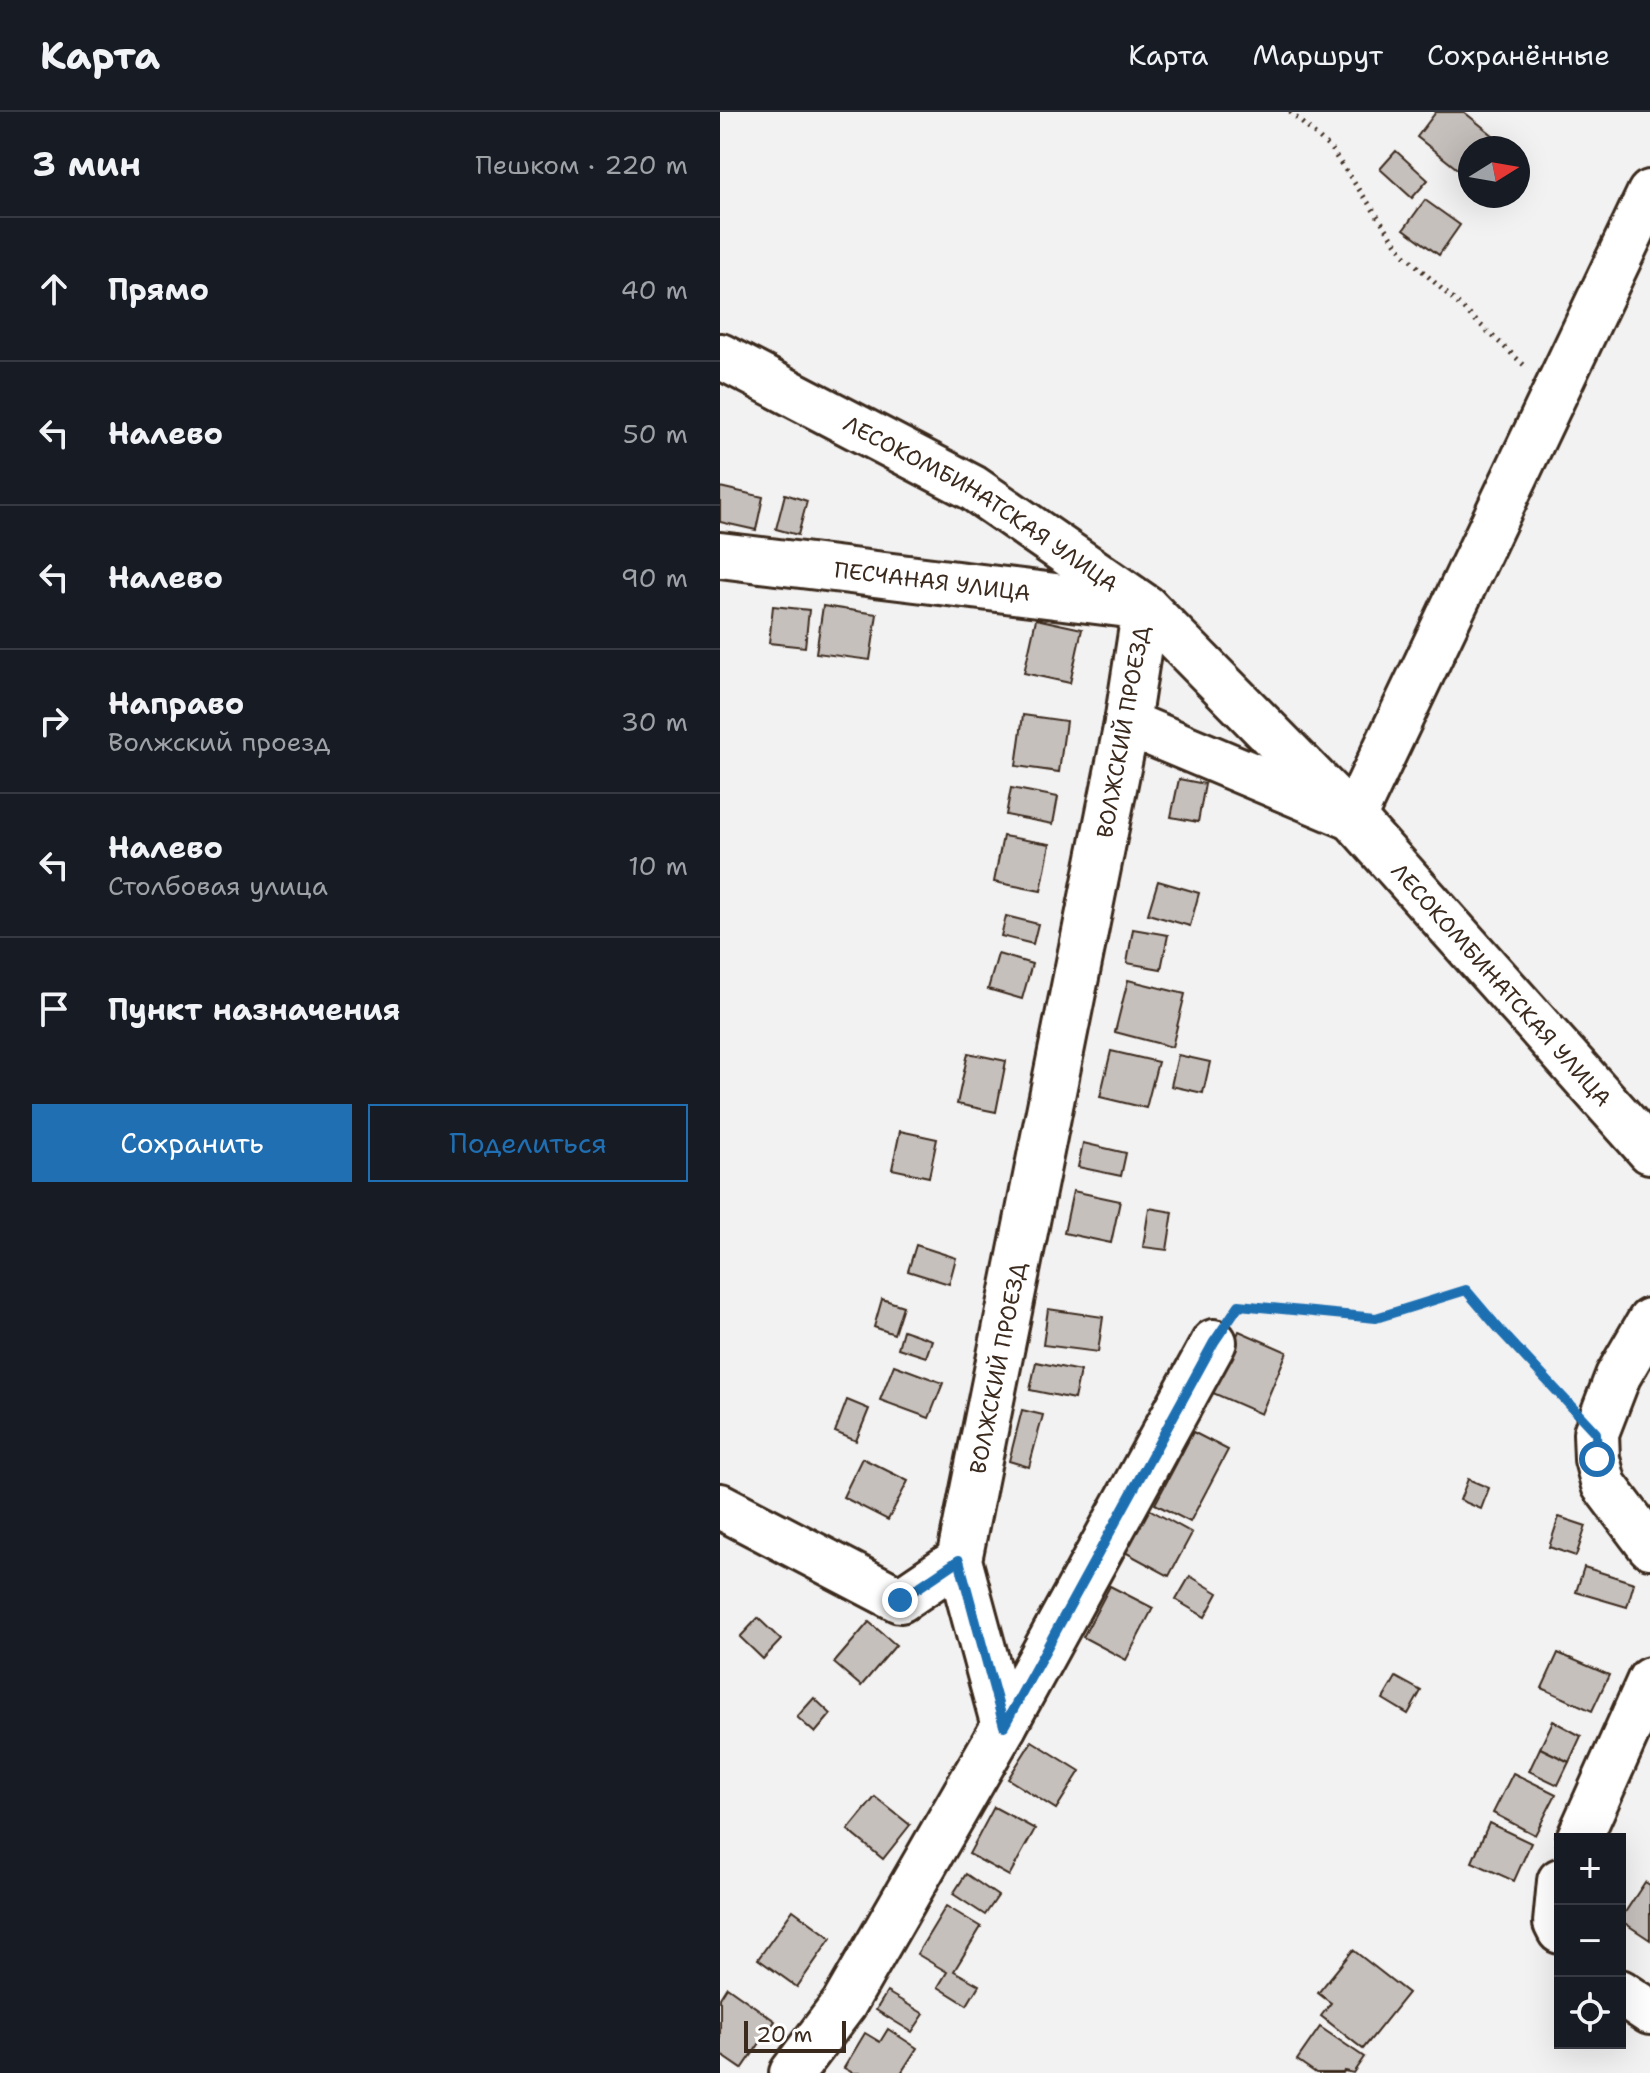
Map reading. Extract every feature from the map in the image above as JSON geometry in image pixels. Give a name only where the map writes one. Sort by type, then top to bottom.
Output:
[{"type":"street","points":[[1127,723],[1353,818],[1650,193]]},
{"type":"street","name":"ЛЕСОКОМБИНАТСКАЯ УЛИЦА","points":[[720,356],[973,488],[1145,607],[1353,818],[1650,1151]]},
{"type":"street","name":"ПЕСЧАНАЯ УЛИЦА","points":[[720,555],[1145,607]]},
{"type":"street","name":"ВОЛЖСКИЙ ПРОЕЗД","points":[[1004,1726],[959,1560],[1127,723],[1145,607]]},
{"type":"street","points":[[1650,1321],[1618,1376],[1596,1433],[1597,1459],[1604,1485],[1650,1546]]},
{"type":"street","points":[[792,2073],[844,2004],[1004,1726],[1214,1342]]},
{"type":"street","points":[[720,1506],[900,1600],[959,1560]]},
{"type":"street","points":[[1582,1833],[1650,1680]]},
{"type":"street","points":[[1626,1996],[1650,2012]]},
{"type":"path","points":[[1290,112],[1330,148],[1404,254],[1555,394]]},
{"type":"path","points":[[1214,1342],[1239,1305],[1376,1318],[1466,1290],[1596,1433]]},
{"type":"building","points":[[1436,112],[1464,112],[1494,136],[1458,136],[1458,169],[1417,137]]},
{"type":"building","points":[[1396,151],[1428,180],[1412,198],[1380,169]]},
{"type":"building","points":[[1425,200],[1460,225],[1439,255],[1404,229]]},
{"type":"building","points":[[720,487],[763,497],[756,530],[720,522]]},
{"type":"building","points":[[785,494],[807,501],[798,535],[776,529]]},
{"type":"building","points":[[773,606],[809,610],[805,647],[769,643]]},
{"type":"building","points":[[823,606],[877,614],[870,660],[816,653]]},
{"type":"building","points":[[1036,619],[1082,629],[1070,683],[1024,673]]},
{"type":"building","points":[[1023,715],[1066,721],[1059,772],[1016,766]]},
{"type":"building","points":[[1179,779],[1205,784],[1198,822],[1171,817]]},
{"type":"building","points":[[1011,788],[1058,797],[1053,824],[1006,815]]},
{"type":"building","points":[[1003,836],[1050,844],[1041,891],[994,882]]},
{"type":"building","points":[[1158,881],[1199,893],[1190,926],[1148,914]]},
{"type":"building","points":[[1006,916],[1038,924],[1033,944],[1001,936]]},
{"type":"building","points":[[1133,929],[1168,935],[1161,969],[1127,963]]},
{"type":"building","points":[[998,954],[1032,964],[1022,999],[988,989]]},
{"type":"building","points":[[1128,980],[1185,994],[1172,1047],[1115,1032]]},
{"type":"building","points":[[1111,1051],[1158,1062],[1146,1108],[1100,1097]]},
{"type":"building","points":[[968,1053],[1006,1061],[996,1112],[957,1104]]},
{"type":"building","points":[[1178,1055],[1210,1062],[1203,1093],[1171,1086]]},
{"type":"building","points":[[900,1131],[937,1139],[929,1177],[892,1169]]},
{"type":"building","points":[[1083,1143],[1126,1153],[1121,1176],[1078,1167]]},
{"type":"building","points":[[1073,1191],[1120,1201],[1111,1243],[1064,1233]]},
{"type":"building","points":[[1149,1208],[1173,1212],[1167,1250],[1143,1247]]},
{"type":"building","points":[[916,1245],[956,1258],[949,1284],[908,1271]]},
{"type":"building","points":[[882,1299],[903,1306],[894,1334],[874,1327]]},
{"type":"building","points":[[1048,1309],[1103,1317],[1098,1352],[1043,1345]]},
{"type":"building","points":[[903,1330],[932,1340],[926,1357],[898,1348]]},
{"type":"building","points":[[1239,1331],[1287,1352],[1261,1414],[1213,1393]]},
{"type":"building","points":[[1036,1362],[1080,1371],[1074,1399],[1030,1390]]},
{"type":"building","points":[[894,1365],[943,1383],[929,1418],[880,1400]]},
{"type":"building","points":[[847,1400],[869,1409],[856,1441],[835,1432]]},
{"type":"building","points":[[1022,1410],[1043,1415],[1029,1467],[1009,1461]]},
{"type":"building","points":[[1193,1432],[1228,1450],[1190,1522],[1155,1504]]},
{"type":"building","points":[[862,1458],[908,1481],[888,1520],[843,1497]]},
{"type":"building","points":[[1468,1479],[1489,1488],[1481,1509],[1460,1500]]},
{"type":"building","points":[[1147,1508],[1192,1533],[1169,1576],[1123,1551]]},
{"type":"building","points":[[1559,1517],[1586,1526],[1576,1556],[1549,1547]]},
{"type":"building","points":[[1584,1567],[1634,1583],[1627,1607],[1576,1592]]},
{"type":"building","points":[[1190,1576],[1218,1593],[1205,1617],[1176,1600]]},
{"type":"building","points":[[1110,1586],[1153,1608],[1126,1660],[1083,1637]]},
{"type":"building","points":[[758,1618],[781,1640],[763,1659],[740,1637]]},
{"type":"building","points":[[869,1622],[896,1645],[861,1686],[834,1663]]},
{"type":"building","points":[[1558,1653],[1609,1675],[1592,1711],[1542,1688]]},
{"type":"building","points":[[1396,1677],[1421,1691],[1408,1714],[1383,1699]]},
{"type":"building","points":[[814,1698],[831,1714],[815,1733],[797,1717]]},
{"type":"building","points":[[1553,1721],[1581,1736],[1569,1762],[1540,1748]]},
{"type":"building","points":[[1032,1741],[1080,1771],[1056,1809],[1008,1779]]},
{"type":"building","points":[[1540,1748],[1569,1762],[1558,1785],[1529,1771]]},
{"type":"building","points":[[1513,1773],[1556,1794],[1535,1835],[1493,1813]]},
{"type":"building","points":[[875,1797],[910,1825],[883,1859],[848,1830]]},
{"type":"building","points":[[994,1807],[1035,1829],[1009,1876],[969,1854]]},
{"type":"building","points":[[1489,1823],[1531,1843],[1514,1881],[1472,1862]]},
{"type":"building","points":[[966,1874],[998,1896],[985,1915],[953,1894]]},
{"type":"building","points":[[1645,1882],[1650,1885],[1650,1940],[1626,1924],[1626,1911]]},
{"type":"building","points":[[946,1906],[981,1927],[954,1971],[979,1985],[967,2005],[938,1987],[947,1972],[917,1954]]},
{"type":"building","points":[[793,1910],[831,1938],[797,1987],[758,1959]]},
{"type":"building","points":[[1353,1950],[1408,1993],[1363,2049],[1321,2016],[1331,2003],[1318,1993]]},
{"type":"building","points":[[727,1987],[775,2021],[742,2069],[720,2054],[720,1998]]},
{"type":"building","points":[[887,1992],[924,2014],[912,2032],[876,2010]]},
{"type":"building","points":[[1320,2027],[1364,2057],[1353,2073],[1316,2073],[1297,2060]]},
{"type":"building","points":[[888,2029],[917,2048],[901,2073],[853,2073],[844,2068],[865,2033],[880,2042]]},
{"type":"route","points":[[900,1600],[959,1560],[1004,1726],[1214,1342],[1239,1305],[1376,1318],[1466,1290],[1596,1433],[1597,1459]]}]
